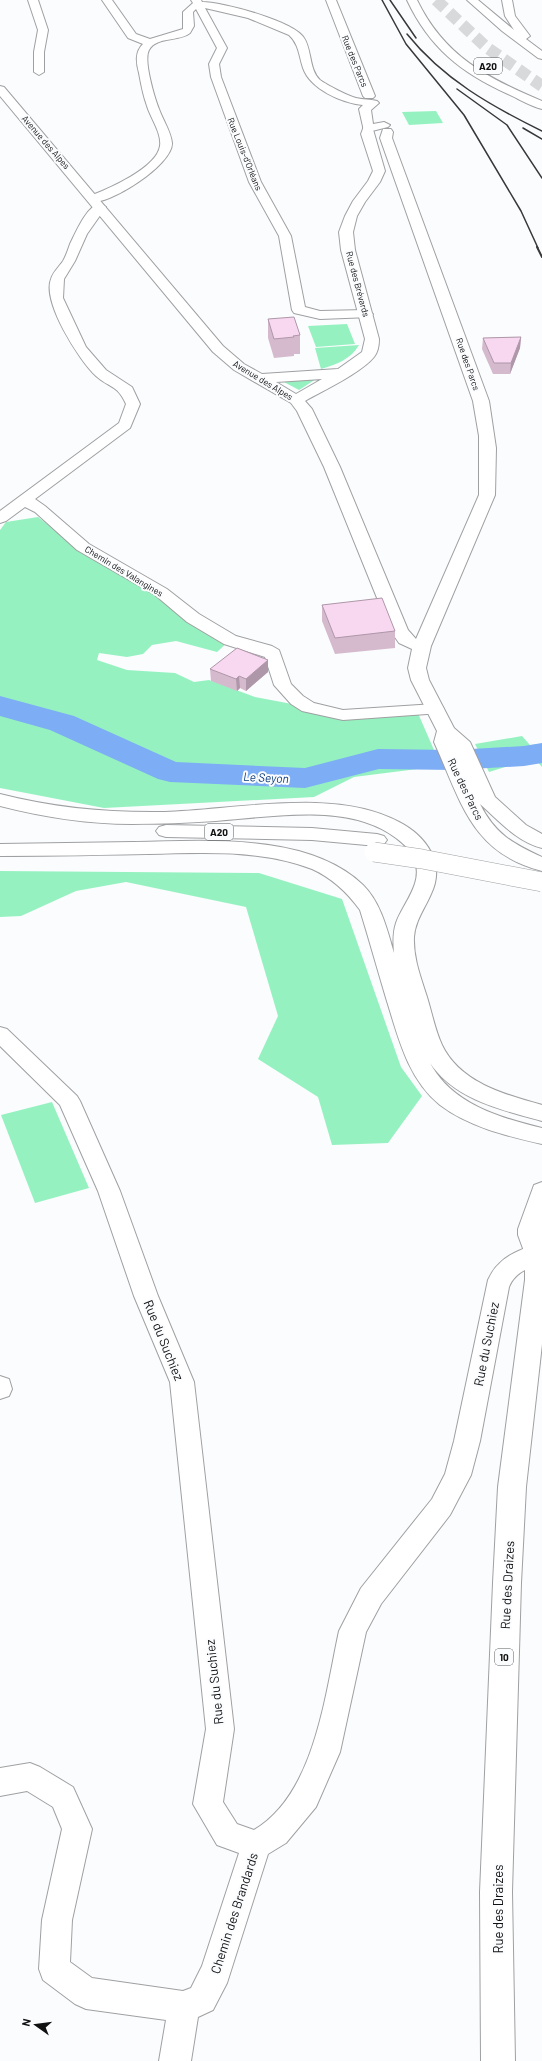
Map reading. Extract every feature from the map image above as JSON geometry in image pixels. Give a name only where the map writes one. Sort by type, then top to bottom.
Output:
[{"type":"main road","name":"Rue des Parcs","points":[[331,0],[371,100]]},
{"type":"main road","points":[[412,0],[418,6]]},
{"type":"main road","points":[[472,0],[506,29],[542,55]]},
{"type":"main road","points":[[507,0],[508,8],[514,23],[542,55]]},
{"type":"main road","name":"A20","points":[[418,6],[434,37],[466,65],[500,86],[542,105]]},
{"type":"main road","name":"A20","points":[[489,67],[542,99]]},
{"type":"main road","name":"Avenue des Alpes","points":[[0,89],[218,349],[240,367],[296,400],[304,409],[332,467],[343,498],[403,638],[412,644],[422,646]]},
{"type":"main road","name":"Rue des Brévards","points":[[296,400],[362,361],[369,354],[372,346],[372,339],[366,314],[348,250],[346,232],[351,216],[374,182],[379,171],[367,134],[368,129]]},
{"type":"main road","name":"Rue des Parcs","points":[[385,129],[386,138],[481,401],[487,430],[489,478],[487,495],[422,646],[417,668],[420,680],[446,731],[443,742],[478,784],[487,800],[519,829],[542,842]]},
{"type":"main road","points":[[261,379],[341,373]]},
{"type":"main road","name":"Rue des Parcs","points":[[465,770],[473,810],[492,837],[505,847],[542,865]]},
{"type":"main road","points":[[0,800],[52,812],[108,818],[149,818],[296,810],[338,811],[359,814],[391,826],[413,842],[426,863],[427,872],[424,887],[409,918],[404,943],[408,970],[433,1050],[449,1071],[472,1089],[489,1097],[542,1113]]},
{"type":"main road","name":"A20","points":[[0,814],[34,822],[101,830],[261,832],[376,846],[457,851],[542,868]]},
{"type":"main road","name":"A20","points":[[0,850],[376,846],[422,859],[542,882]]},
{"type":"main road","points":[[208,847],[257,851],[298,858],[327,869],[348,882],[364,898],[370,909],[415,1055],[429,1080],[447,1098],[482,1118],[498,1125],[542,1136]]},
{"type":"main road","name":"Rue des Draizes","points":[[498,2061],[496,1892],[507,1583],[512,1487],[540,1253],[530,1235],[530,1229],[542,1191]]},
{"type":"street","points":[[33,0],[43,30],[39,52],[39,72]]},
{"type":"street","points":[[106,0],[132,36],[150,43]]},
{"type":"street","points":[[0,518],[125,425],[134,404],[127,390],[101,373],[80,348],[56,298],[57,279],[69,262],[80,234],[94,213],[97,203],[140,175],[158,160],[164,151],[165,142],[152,104],[144,69],[144,49],[150,43],[184,33],[188,30],[190,27],[188,12],[197,3],[214,6],[265,20],[289,30],[299,38],[313,79],[317,83],[353,101],[371,100]]},
{"type":"street","name":"Rue Louis-d'Orléans","points":[[197,3],[222,48],[214,64],[233,125],[255,182],[285,236],[299,310],[320,315],[366,314]]},
{"type":"street","points":[[371,100],[365,108],[368,129],[385,129]]},
{"type":"street","name":"Rue des Parcs","points":[[371,100],[385,129]]},
{"type":"street","name":"Chemin des Valangines","points":[[24,499],[40,509],[83,547],[161,592],[193,618],[230,640],[266,650],[272,654],[283,684],[297,700],[308,707],[324,712],[344,714],[435,709]]},
{"type":"street","name":"Rue du Suchiez","points":[[0,1034],[69,1101],[109,1191],[146,1296],[182,1382],[220,1729],[208,1804],[227,1835],[256,1845],[276,1833],[306,1797],[326,1752],[353,1632],[372,1596],[441,1507],[458,1475],[467,1441],[497,1287],[502,1274],[509,1267],[540,1253]]},
{"type":"street","points":[[0,1782],[30,1777],[62,1797],[77,1829],[57,1920],[54,1968],[86,1994],[184,2007],[175,2061]]},
{"type":"street","name":"Chemin des Brandards","points":[[184,2007],[202,1999],[216,1972],[256,1845]]},
{"type":"green space","points":[[436,111],[443,123],[409,125],[402,112]]},
{"type":"green space","points":[[347,324],[355,344],[316,347],[308,326]]},
{"type":"green space","points":[[359,345],[347,358],[321,369],[315,348]]},
{"type":"green space","points":[[316,379],[299,390],[284,382],[284,381]]},
{"type":"green space","points":[[38,517],[88,556],[161,592],[230,640],[217,652],[176,641],[152,645],[143,654],[127,657],[99,653],[97,660],[127,670],[175,673],[194,682],[209,680],[255,697],[308,707],[324,712],[417,711],[441,766],[354,777],[314,797],[104,808],[0,788],[0,530],[6,522]]},
{"type":"green space","points":[[522,736],[530,745],[542,744],[542,767],[534,758],[489,772],[475,744]]},
{"type":"green space","points":[[0,871],[259,873],[342,899],[401,1067],[422,1096],[388,1143],[332,1145],[318,1097],[258,1059],[278,1016],[246,907],[126,882],[76,891],[21,916],[0,917]]},
{"type":"green space","points":[[52,1102],[89,1188],[35,1203],[1,1115]]},
{"type":"building","points":[[294,317],[300,335],[274,339],[268,319]]},
{"type":"building","points":[[521,337],[511,363],[494,363],[483,338]]},
{"type":"building","points":[[382,598],[395,631],[335,638],[322,605]]},
{"type":"building","points":[[237,648],[268,660],[246,679],[239,676],[236,679],[210,669]]},
{"type":"waterway","name":"Le Seyon","points":[[0,706],[62,723],[170,772],[305,778],[378,759],[454,760],[524,756],[542,753]]},
{"type":"tunnel","points":[[436,0],[486,47],[542,86]]},
{"type":"railway","points":[[382,0],[406,44],[464,115],[521,211],[538,248]]},
{"type":"railway","points":[[390,0],[416,38]]},
{"type":"railway","points":[[407,34],[436,65],[452,78],[504,112],[542,131]]},
{"type":"railway","points":[[457,89],[507,125],[542,178]]},
{"type":"railway","points":[[523,128],[542,139]]},
{"type":"railway","points":[[537,247],[542,257]]}]
